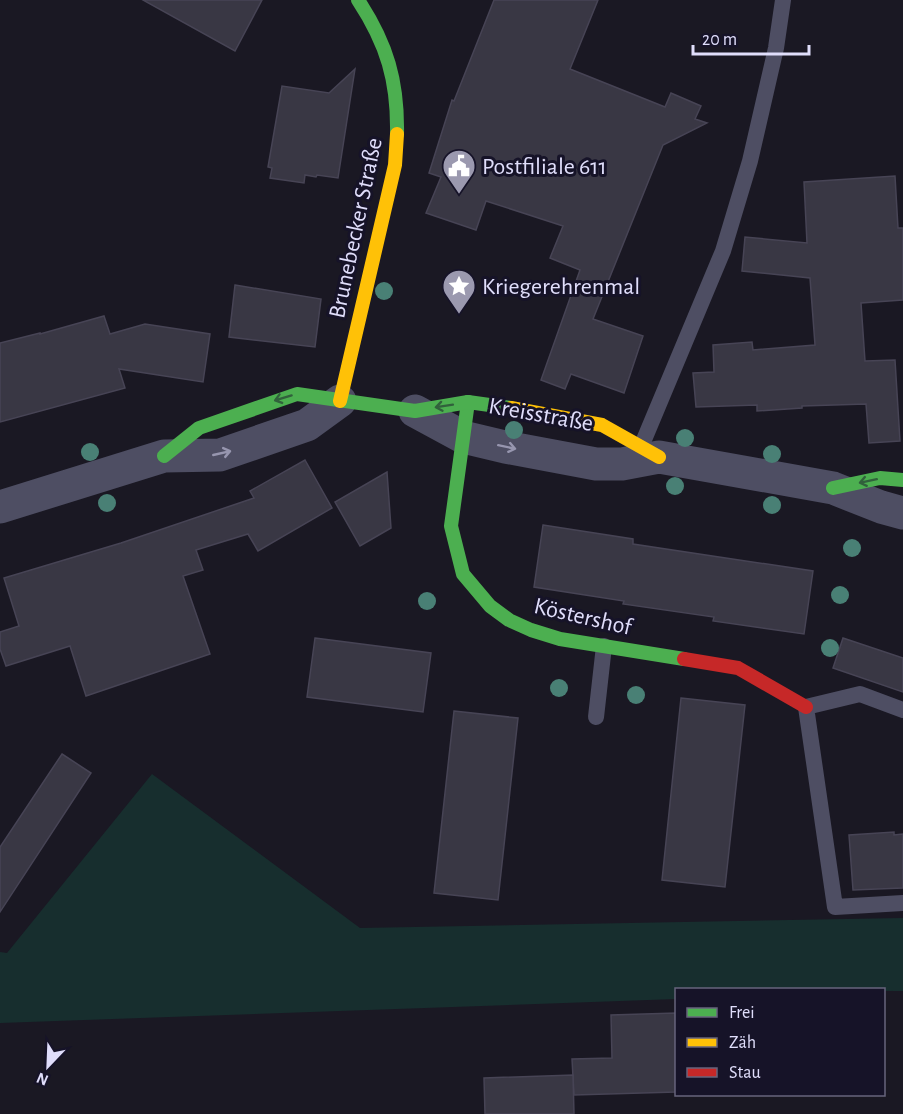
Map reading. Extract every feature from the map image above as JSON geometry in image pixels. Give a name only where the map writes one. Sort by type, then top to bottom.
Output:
[{"type":"street","name":"Brunebecker Straße","points":[[340,401],[395,165],[397,134],[398,109],[395,83],[387,54],[375,26],[357,0]]},
{"type":"street","name":"Kreisstraße","points":[[340,401],[415,411],[468,402],[602,424],[641,456]]},
{"type":"street","points":[[0,507],[164,456],[220,455],[307,425],[340,401]]},
{"type":"street","name":"Köstershof","points":[[468,402],[451,526],[463,574],[490,606],[509,620],[560,639],[738,668],[806,707]]},
{"type":"street","name":"Kreisstraße","points":[[415,411],[463,437],[596,464],[641,456],[832,488],[903,513]]},
{"type":"street","name":"Kreisstraße","points":[[832,488],[880,478],[903,480]]},
{"type":"lane","points":[[641,456],[723,251],[750,161],[776,48],[783,0]]},
{"type":"lane","points":[[596,717],[604,646]]},
{"type":"lane","points":[[903,711],[861,694],[806,707],[835,907],[903,903]]},
{"type":"green space","points":[[152,774],[360,928],[903,918],[903,991],[885,991],[885,988],[675,988],[675,999],[0,1023],[0,952],[7,953]]},
{"type":"building","points":[[143,0],[262,0],[235,51]]},
{"type":"building","points":[[494,0],[598,0],[570,69],[665,107],[671,93],[701,106],[695,119],[707,123],[663,145],[593,319],[643,336],[624,393],[571,374],[565,389],[541,380],[580,270],[550,258],[563,226],[486,201],[476,230],[426,213],[441,177],[429,173],[452,100],[454,101]]},
{"type":"building","points":[[355,69],[338,178],[305,175],[304,183],[270,178],[272,168],[268,167],[282,86],[329,93]]},
{"type":"building","points":[[895,176],[898,228],[903,228],[903,300],[861,303],[865,361],[895,360],[900,441],[869,443],[866,404],[802,406],[802,408],[757,411],[757,405],[696,407],[693,373],[714,372],[713,345],[752,342],[753,350],[815,345],[810,278],[742,271],[745,237],[807,243],[804,182]]},
{"type":"building","points":[[235,285],[321,299],[315,347],[229,337]]},
{"type":"building","points":[[104,316],[110,334],[145,324],[210,334],[203,382],[119,369],[125,388],[0,422],[0,343]]},
{"type":"building","points":[[305,460],[332,508],[258,551],[248,534],[196,550],[203,570],[183,576],[210,654],[86,696],[70,646],[6,666],[0,649],[0,632],[19,626],[4,578],[121,543],[254,498],[250,491]]},
{"type":"building","points":[[387,472],[391,528],[360,546],[335,502]]},
{"type":"building","points":[[543,525],[633,539],[633,544],[813,571],[804,634],[713,621],[714,617],[623,604],[624,601],[534,587]]},
{"type":"building","points":[[315,638],[431,653],[423,712],[307,697]]},
{"type":"building","points":[[843,638],[903,658],[903,692],[833,668]]},
{"type":"building","points":[[681,698],[745,705],[725,887],[662,880]]},
{"type":"building","points":[[454,711],[518,718],[498,900],[434,893]]},
{"type":"building","points":[[62,754],[91,773],[0,912],[0,847]]},
{"type":"building","points":[[894,832],[894,835],[903,834],[903,888],[853,890],[849,835]]},
{"type":"building","points":[[675,1013],[675,1092],[574,1095],[572,1059],[612,1058],[611,1015]]},
{"type":"building","points":[[573,1075],[574,1114],[485,1114],[484,1078]]},
{"type":"traffic: fast","points":[[358,0],[376,32],[389,64],[395,97],[397,134]]},
{"type":"traffic: fast","points":[[164,456],[199,428],[297,394],[415,411],[468,402],[511,408]]},
{"type":"traffic: fast","points":[[468,402],[451,526],[463,574],[490,606],[509,620],[531,630],[560,639],[684,659]]},
{"type":"traffic: fast","points":[[833,488],[880,478],[903,480]]},
{"type":"traffic: slow","points":[[340,401],[395,165],[397,134]]},
{"type":"traffic: slow","points":[[511,408],[602,425],[659,457]]},
{"type":"traffic: jam","points":[[684,659],[738,668],[806,707]]},
{"type":"place","name":"Postfiliale 611","points":[[459,195]]},
{"type":"place","name":"Kriegerehrenmal","points":[[459,315]]}]
